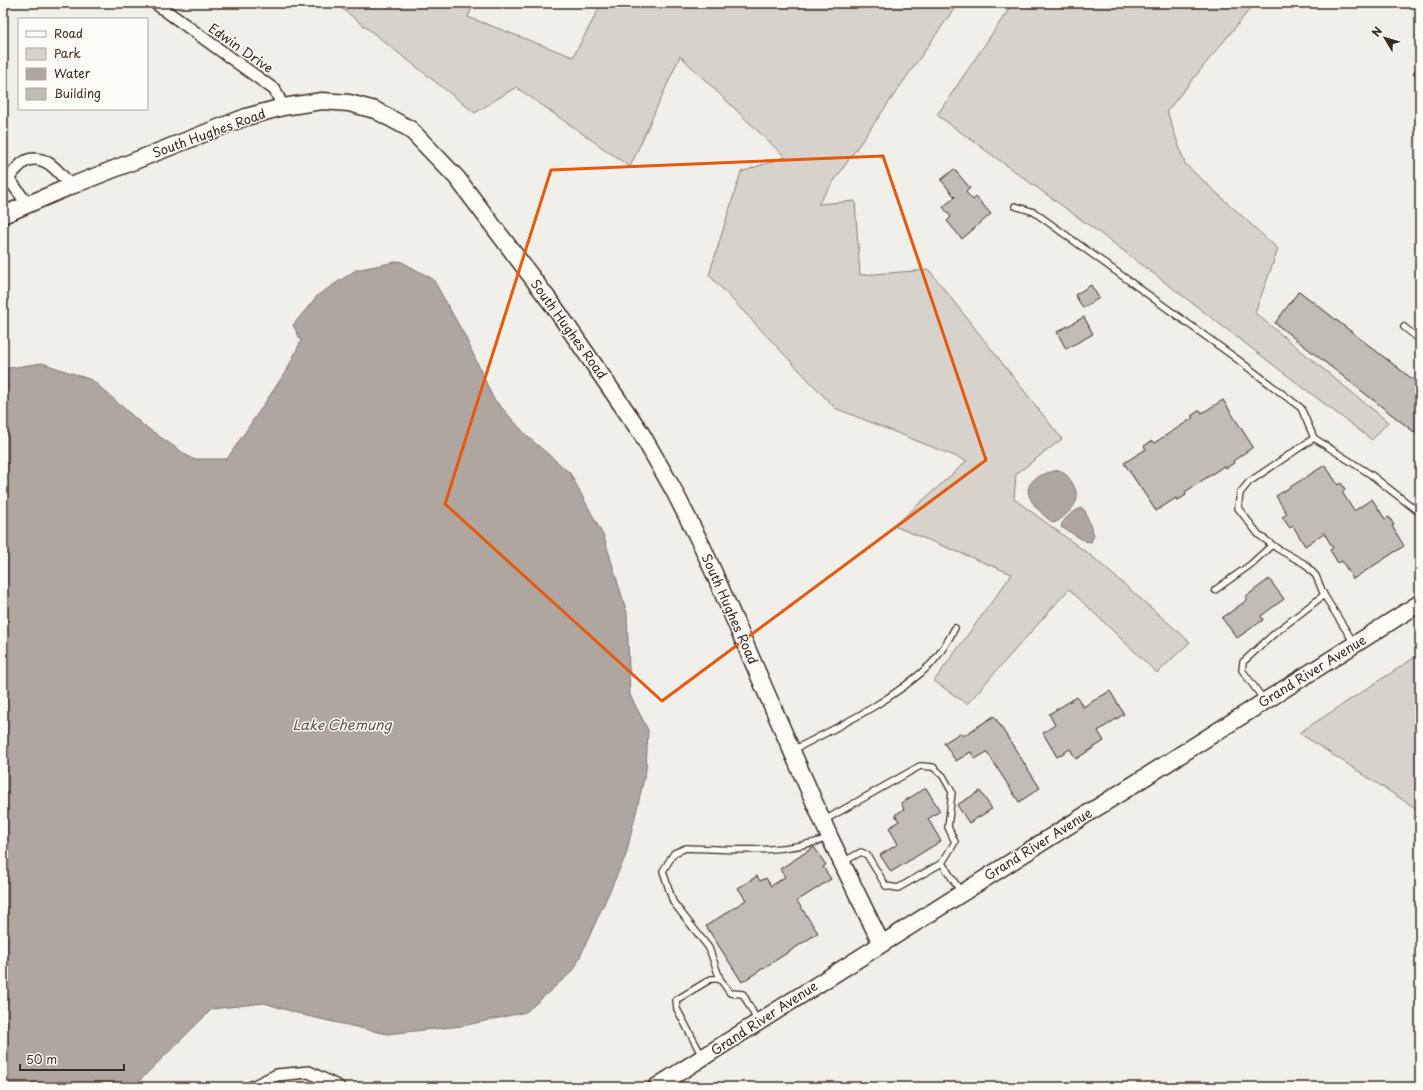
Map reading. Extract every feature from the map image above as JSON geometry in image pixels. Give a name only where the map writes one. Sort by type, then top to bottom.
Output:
[{"type":"street","name":"Edwin Drive","points":[[155,3],[275,90],[283,107]]},
{"type":"street","name":"South Hughes Road","points":[[3,215],[246,117],[283,107],[309,102],[336,102],[375,110],[410,129],[457,178],[555,308],[641,433],[673,489],[703,548],[830,838],[881,943]]},
{"type":"street","points":[[28,205],[6,174],[27,160],[42,159],[54,166],[72,186]]},
{"type":"street","name":"Grand River Avenue","points":[[656,1087],[961,892],[1420,603]]},
{"type":"street","points":[[252,1087],[277,1075],[309,1072],[339,1087]]},
{"type":"lane","points":[[1015,206],[1034,212],[1237,359],[1301,408],[1314,438],[1370,474],[1420,513]]},
{"type":"lane","points":[[1404,327],[1420,340]]},
{"type":"lane","points":[[1314,438],[1250,482],[1240,493],[1238,508],[1259,535],[1272,545],[1305,564],[1311,570],[1316,576],[1324,595],[1355,644]]},
{"type":"lane","points":[[1215,590],[1250,565],[1272,545]]},
{"type":"lane","points":[[1265,701],[1242,670],[1243,662],[1275,633],[1324,595]]},
{"type":"lane","points":[[792,750],[838,727],[913,679],[943,650],[955,628]]},
{"type":"lane","points":[[823,821],[920,766],[933,767],[943,776],[952,792],[948,827],[955,842],[942,863],[898,888],[886,886],[867,855],[861,852],[842,862]]},
{"type":"lane","points":[[758,1022],[743,994],[730,993],[720,979],[710,948],[672,902],[663,871],[674,853],[686,848],[764,851],[789,849],[830,838]]},
{"type":"lane","points":[[942,863],[961,892]]},
{"type":"lane","points":[[703,1058],[677,1009],[676,1000],[711,979],[720,979]]},
{"type":"highlighted area","points":[[883,156],[986,460],[662,701],[445,504],[551,170]]},
{"type":"green space","points":[[335,3],[474,3],[468,17],[573,57],[602,3],[958,3],[818,204],[855,201],[860,275],[929,270],[1062,439],[1016,474],[1014,499],[1094,558],[1190,642],[1157,673],[1069,589],[967,704],[934,681],[1012,574],[894,526],[967,461],[835,408],[709,275],[741,172],[785,157],[680,56],[630,167],[516,87],[475,113]]},
{"type":"green space","points":[[1013,3],[1255,3],[1167,111],[1185,164],[1278,249],[1255,313],[1388,422],[1372,440],[1112,242],[937,115]]},
{"type":"green space","points":[[1420,654],[1420,811],[1299,733]]},
{"type":"water","name":"Lake Chemung","points":[[400,261],[433,279],[466,338],[493,398],[528,437],[570,473],[604,537],[627,613],[630,695],[648,730],[646,770],[626,855],[574,970],[526,1012],[462,1026],[387,1034],[307,1016],[264,1003],[212,1009],[133,1087],[3,1087],[3,369],[42,363],[92,380],[143,425],[192,459],[227,459],[287,370],[301,341],[293,325],[318,295],[356,270]]},
{"type":"water","points":[[1059,470],[1072,482],[1076,491],[1077,499],[1074,506],[1060,520],[1053,523],[1035,506],[1028,491],[1030,485],[1035,479]]},
{"type":"water","points":[[1082,508],[1085,511],[1094,535],[1091,542],[1085,541],[1061,527],[1069,515]]},
{"type":"building","points":[[1420,64],[1420,79],[1413,74]]},
{"type":"building","points":[[954,169],[970,188],[966,192],[973,200],[976,197],[991,214],[962,239],[947,221],[951,217],[943,207],[955,197],[941,180]]},
{"type":"building","points":[[1091,285],[1099,298],[1083,308],[1075,295]]},
{"type":"building","points":[[1299,291],[1420,385],[1420,426],[1414,432],[1275,323]]},
{"type":"building","points":[[1084,317],[1093,334],[1066,349],[1057,332]]},
{"type":"building","points":[[1223,400],[1253,447],[1233,461],[1234,463],[1226,468],[1224,466],[1185,492],[1186,495],[1177,501],[1176,498],[1156,511],[1124,463],[1146,449],[1144,446],[1152,441],[1154,443],[1193,418],[1191,416],[1200,410],[1202,413]]},
{"type":"building","points":[[1325,465],[1338,485],[1341,483],[1345,489],[1342,492],[1354,511],[1372,499],[1385,519],[1389,517],[1394,525],[1392,526],[1404,546],[1353,579],[1342,561],[1338,563],[1330,550],[1333,548],[1324,533],[1305,546],[1293,526],[1290,528],[1282,517],[1287,514],[1276,496]]},
{"type":"building","points":[[1269,579],[1284,599],[1261,616],[1263,620],[1237,638],[1222,618],[1247,600],[1245,597]]},
{"type":"building","points":[[1110,691],[1124,714],[1098,731],[1104,741],[1076,759],[1070,749],[1057,757],[1043,733],[1055,725],[1049,714],[1077,697],[1083,707]]},
{"type":"building","points":[[994,716],[1040,788],[1019,802],[987,752],[975,759],[971,752],[956,761],[944,743],[960,733],[963,736]]},
{"type":"building","points":[[926,788],[940,811],[928,819],[941,841],[891,872],[880,855],[898,844],[889,828],[899,821],[895,815],[904,809],[901,803]]},
{"type":"building","points":[[980,791],[992,809],[969,823],[957,805]]},
{"type":"building","points":[[814,847],[826,865],[823,867],[831,879],[797,901],[818,933],[742,982],[706,926],[746,900],[738,888],[757,876],[760,881],[766,878],[771,886],[785,877],[780,869]]}]
